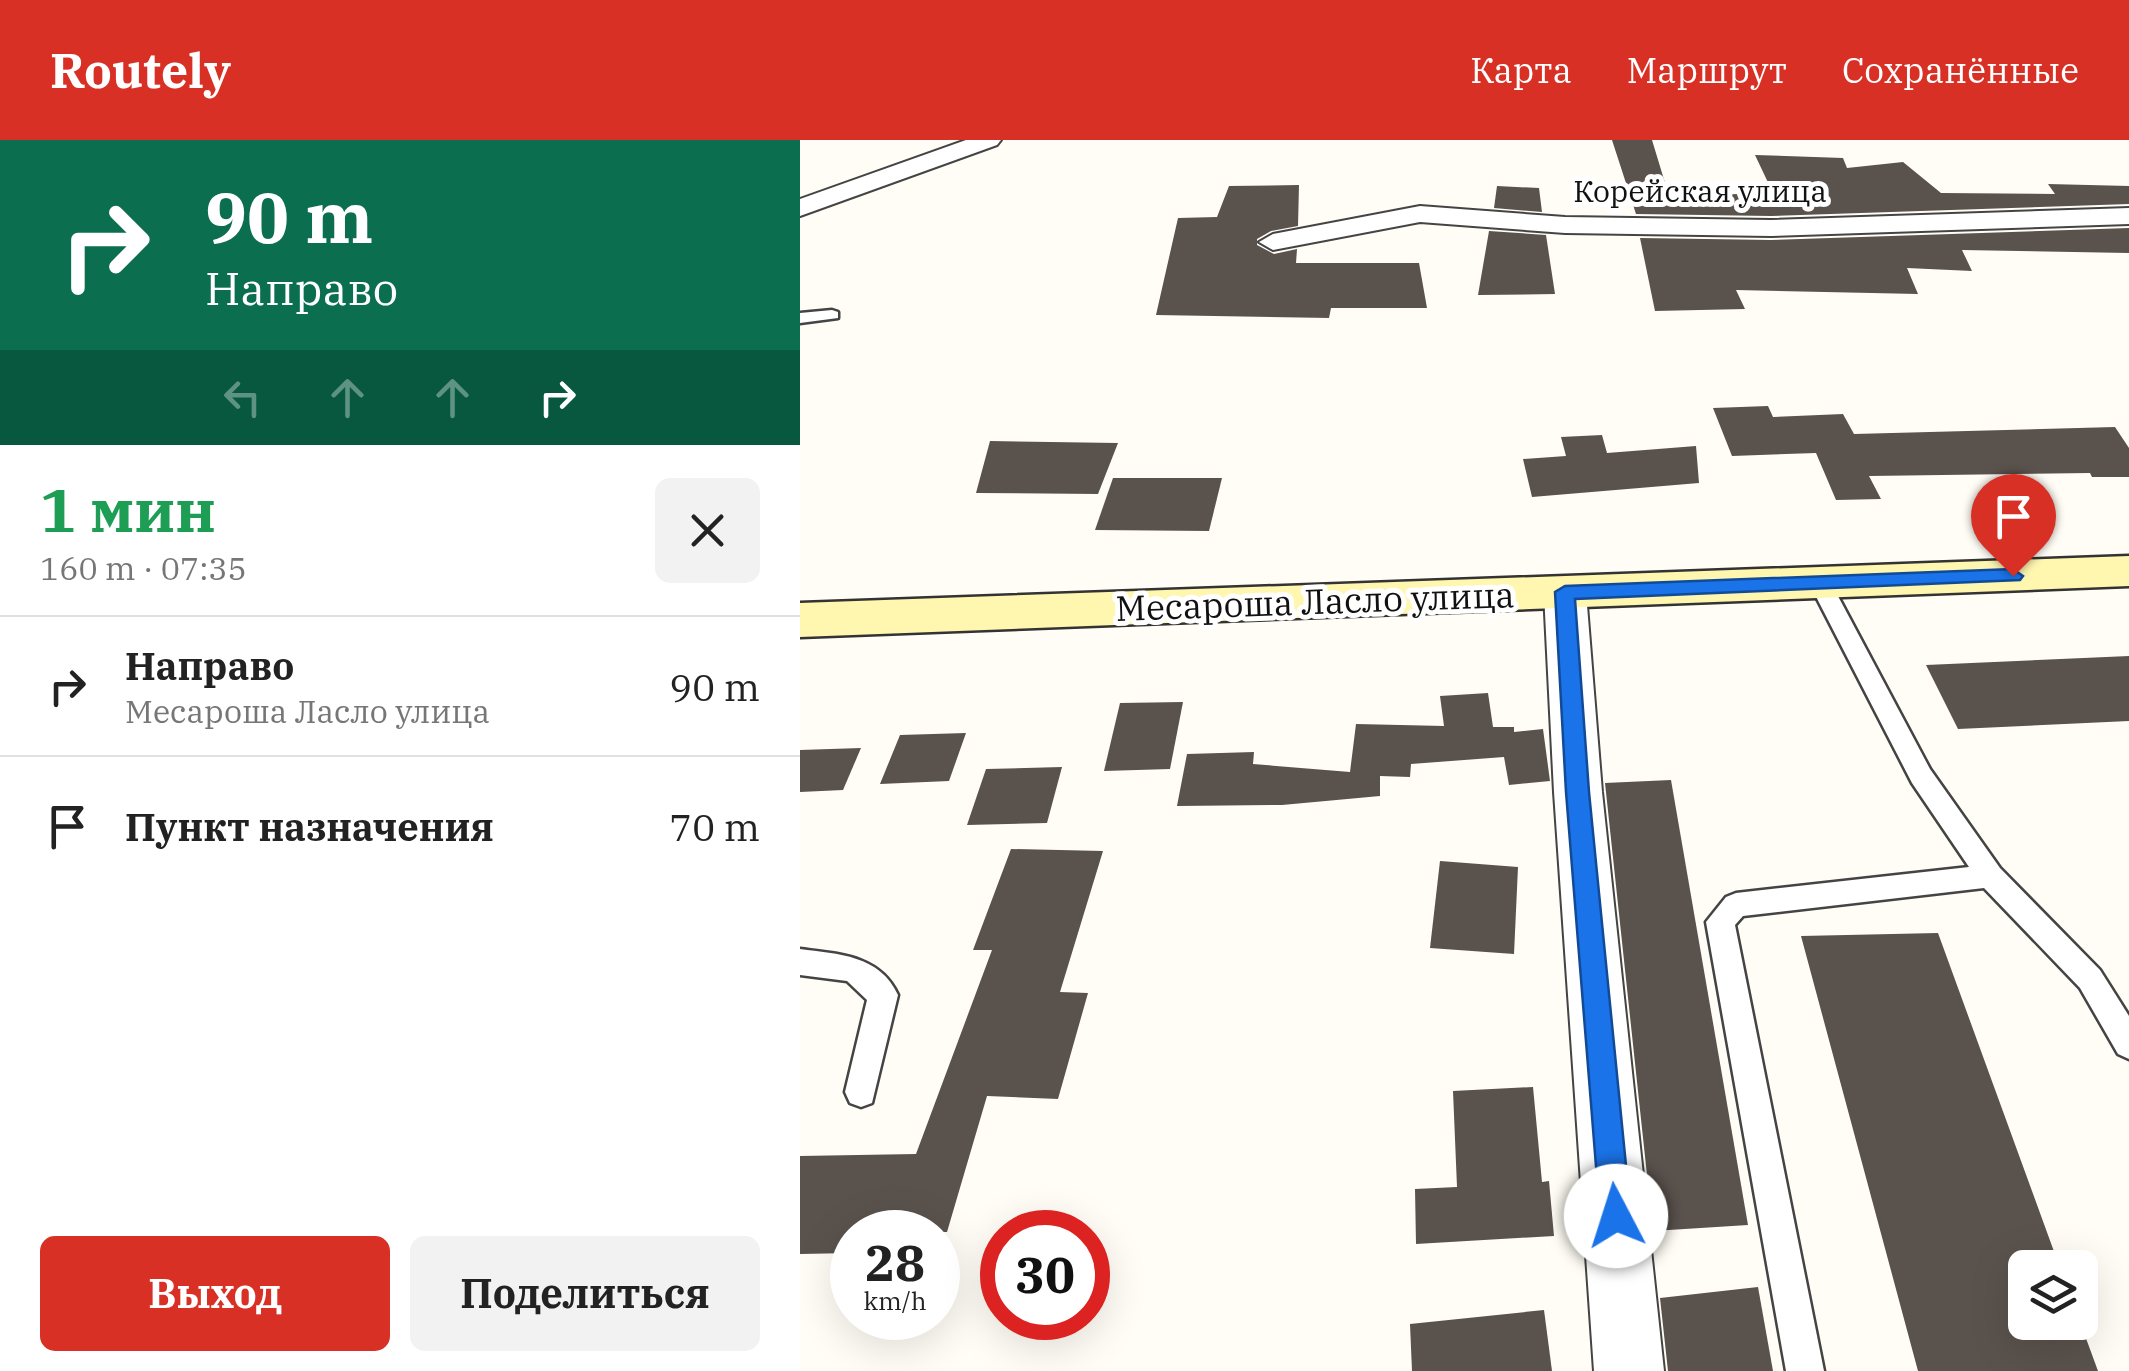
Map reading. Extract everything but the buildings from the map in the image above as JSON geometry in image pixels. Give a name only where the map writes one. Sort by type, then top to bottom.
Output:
[{"type":"street","points":[[800,208],[989,140]]},
{"type":"street","name":"Корейская улица","points":[[1273,242],[1420,214],[1565,224],[1771,228],[2129,216]]},
{"type":"street","name":"Месароша Ласло улица","points":[[800,620],[2129,571]]},
{"type":"street","points":[[1565,592],[1578,792],[1629,1371]]},
{"type":"lane","points":[[800,318],[832,315]]},
{"type":"lane","points":[[1820,583],[1921,776],[1990,876],[2090,979],[2129,1044]]},
{"type":"lane","points":[[1805,1371],[1720,922],[1736,905],[1990,876]]},
{"type":"lane","points":[[800,962],[854,969],[883,995],[861,1092]]},
{"type":"route","points":[[1616,1216],[1578,792],[1565,592],[2013,576]]}]
